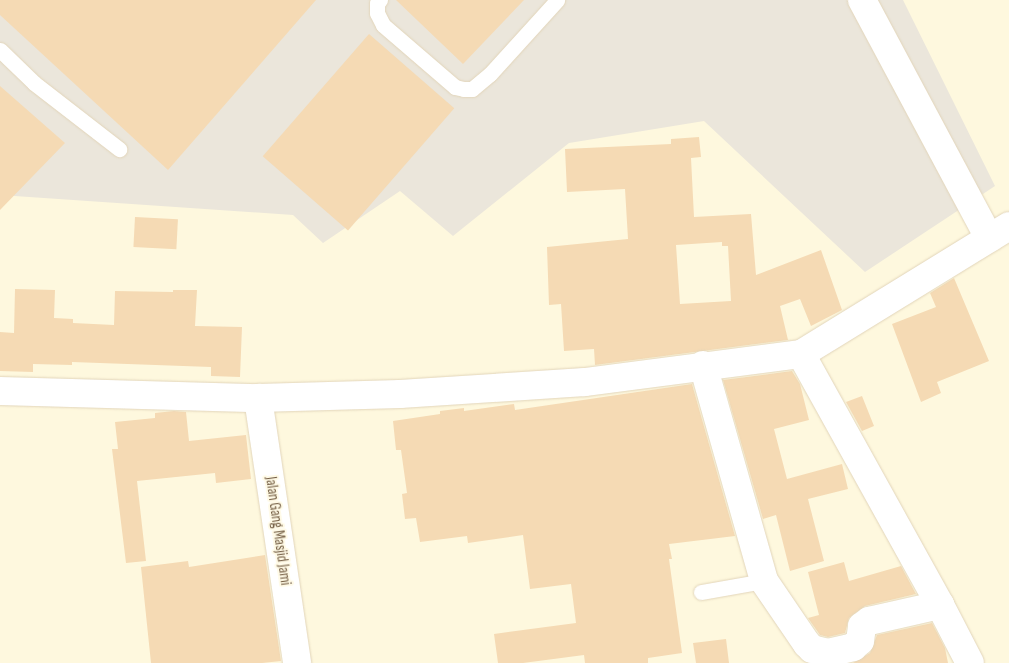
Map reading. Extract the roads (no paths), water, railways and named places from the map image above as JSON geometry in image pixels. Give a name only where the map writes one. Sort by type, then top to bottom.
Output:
[{"type":"street","points":[[0,391],[258,398],[400,394],[585,382],[703,365],[801,354],[859,316],[999,232],[862,0]]},
{"type":"street","points":[[801,354],[940,605],[970,663]]},
{"type":"street","points":[[703,365],[764,581],[807,644],[812,649],[828,653],[858,644],[862,626],[869,620],[940,605]]},
{"type":"street","name":"Jalan Gang Masjid Jami","points":[[258,398],[297,663]]},
{"type":"lane","points":[[380,0],[377,3],[377,13],[384,25],[454,87],[472,89],[490,74],[557,0]]},
{"type":"lane","points":[[0,50],[34,84],[119,149]]},
{"type":"lane","points":[[701,592],[764,581]]}]
